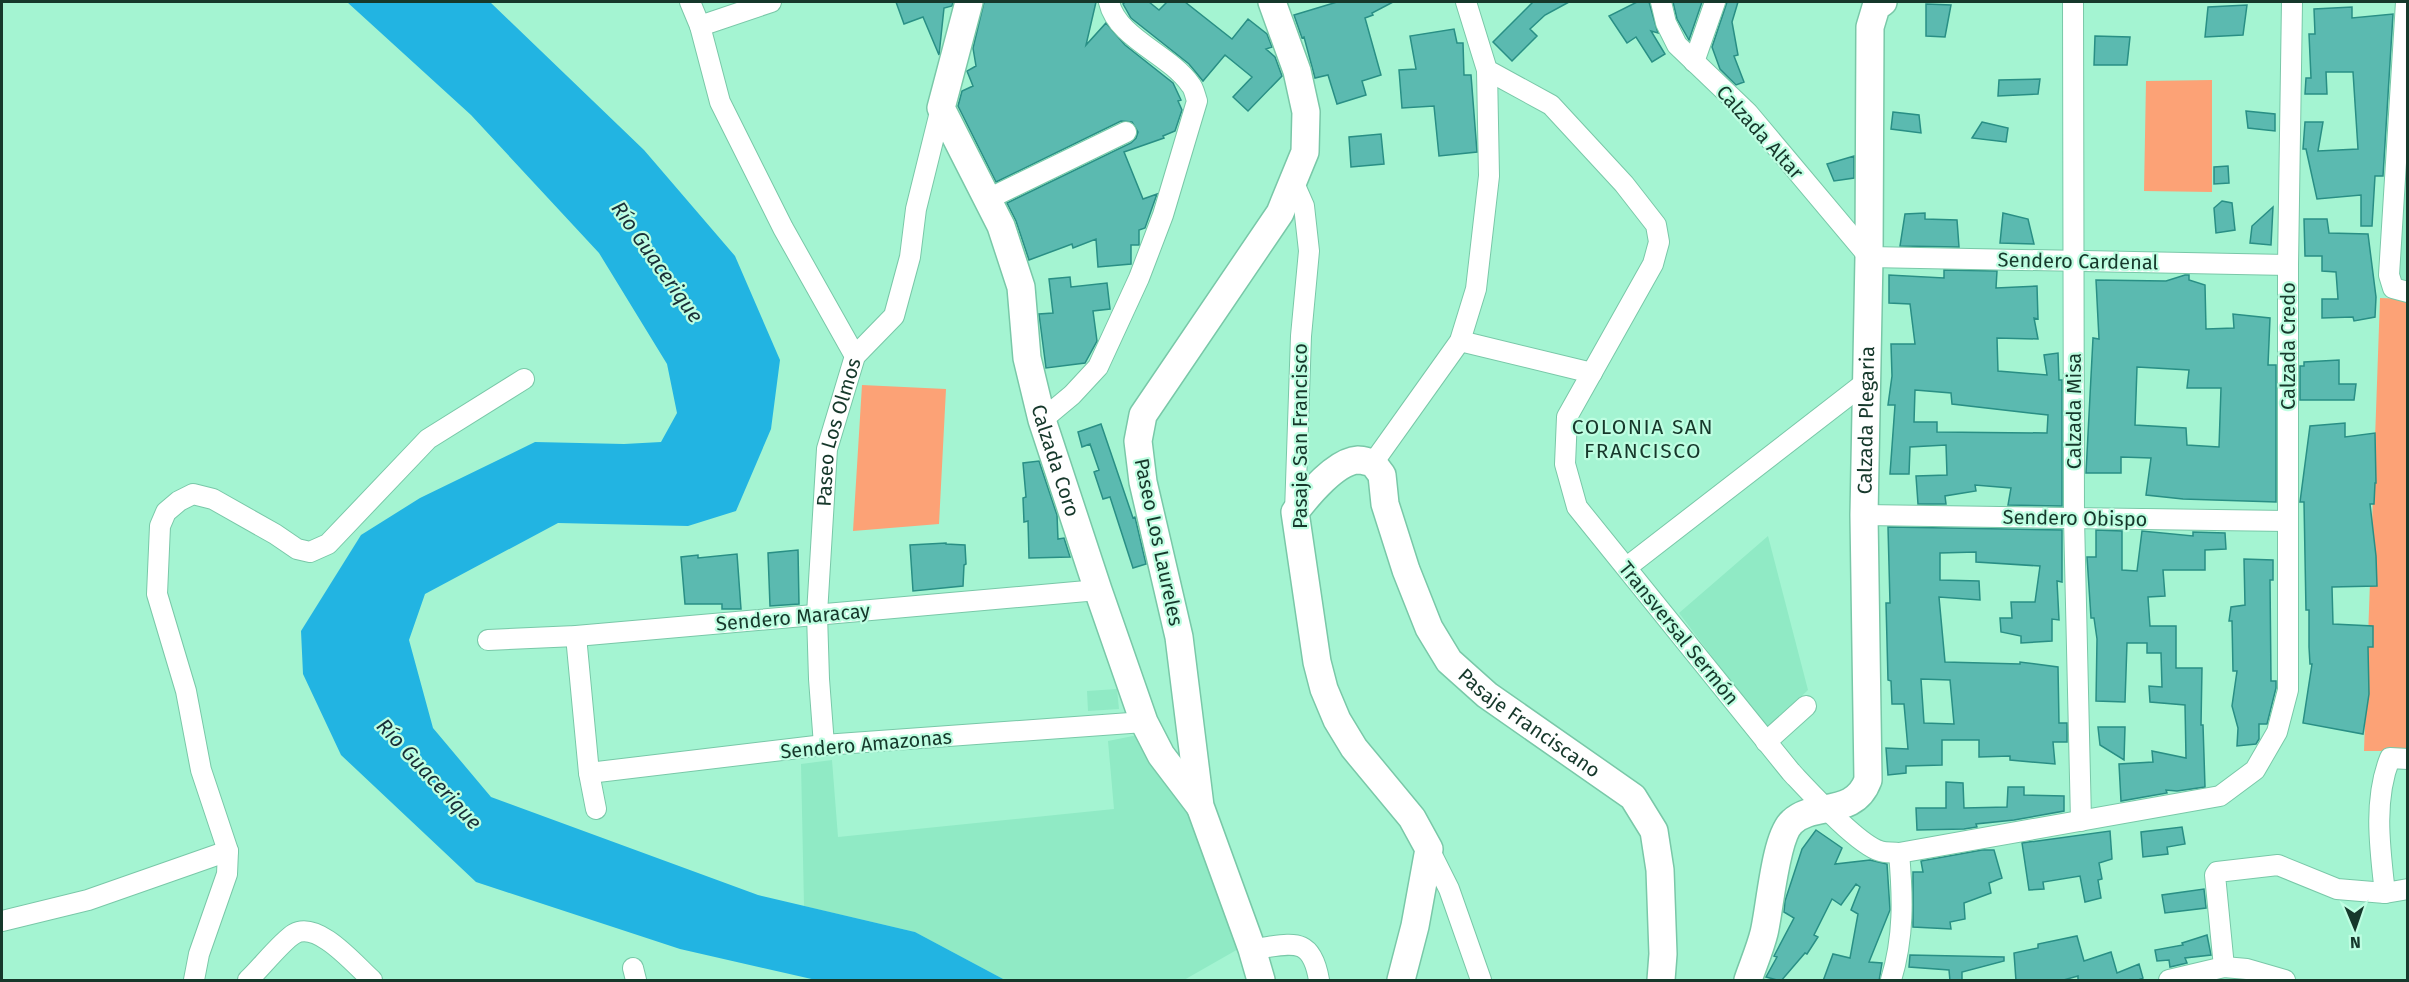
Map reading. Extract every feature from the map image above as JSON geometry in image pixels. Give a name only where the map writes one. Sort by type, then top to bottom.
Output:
[{"type":"street","points":[[679,2],[695,13],[720,102],[783,228],[855,356]]},
{"type":"street","points":[[695,13],[771,2]]},
{"type":"street","name":"Paseo Los Olmos","points":[[824,745],[817,614],[827,450],[855,356],[894,316],[910,257],[916,210],[969,2]]},
{"type":"street","points":[[1042,420],[1098,367],[1139,278],[1163,215],[1197,101],[1192,85],[1122,26],[1109,2]]},
{"type":"street","name":"Paseo Los Laureles","points":[[1261,981],[1252,949],[1200,806],[1179,637],[1143,482],[1138,441],[1143,415],[1280,213],[1305,152],[1306,112],[1297,71],[1272,2]]},
{"type":"street","name":"Calzada Altar","points":[[1661,2],[1666,23],[1677,45],[1748,113],[1869,257]]},
{"type":"street","points":[[1694,62],[1715,2]]},
{"type":"street","name":"Calzada Misa","points":[[2073,2],[2074,518],[2081,821]]},
{"type":"street","name":"Calzada Credo","points":[[2288,690],[2288,265],[2292,2]]},
{"type":"street","points":[[2406,2],[2389,275],[2393,288],[2408,292]]},
{"type":"street","points":[[1295,512],[1312,489],[1332,472],[1357,460],[1373,463],[1460,341],[1476,289],[1489,176],[1487,70],[1467,3]]},
{"type":"street","name":"Calzada Plegaria","points":[[1748,981],[1764,933],[1782,838],[1791,822],[1857,798],[1864,792],[1868,780],[1864,515],[1869,257],[1870,27],[1880,4]]},
{"type":"street","name":"Transversal Sermón","points":[[1487,70],[1551,105],[1624,184],[1656,225],[1659,242],[1653,264],[1567,417],[1565,465],[1577,507],[1766,742],[1827,810],[1869,845],[1880,851],[1899,853],[2220,796],[2255,770],[2277,732],[2288,690]]},
{"type":"street","name":"Calzada Coro","points":[[941,108],[1001,226],[1021,287],[1027,358],[1042,420],[1144,722],[1161,755],[1200,806]]},
{"type":"street","points":[[988,198],[1126,132]]},
{"type":"street","name":"Pasaje San Francisco","points":[[1293,181],[1304,206],[1309,251],[1301,336],[1295,512],[1316,652],[1324,689],[1337,720],[1354,748],[1412,818],[1424,836],[1429,849]]},
{"type":"street","name":"Sendero Cardenal","points":[[1869,257],[2288,265]]},
{"type":"street","points":[[1460,341],[1592,373]]},
{"type":"street","points":[[194,981],[199,954],[227,874],[228,851],[201,770],[186,691],[157,594],[160,526],[166,512],[193,494],[213,499],[297,549],[310,552],[328,544],[428,439],[524,379]]},
{"type":"street","points":[[1627,567],[1866,382]]},
{"type":"street","name":"Pasaje Franciscano","points":[[1373,463],[1382,475],[1385,504],[1406,570],[1429,628],[1449,661],[1487,695],[1633,797],[1654,831],[1660,870],[1664,954],[1661,981]]},
{"type":"street","name":"Sendero Obispo","points":[[1864,515],[2287,521]]},
{"type":"street","name":"Sendero Maracay","points":[[488,640],[576,636],[1098,590]]},
{"type":"street","points":[[576,636],[589,774],[596,810]]},
{"type":"street","points":[[1766,742],[1806,706]]},
{"type":"street","name":"Sendero Amazonas","points":[[589,774],[824,745],[1144,722]]},
{"type":"street","points":[[2385,893],[2379,830],[2385,769],[2398,758]]},
{"type":"street","points":[[1401,981],[1415,926],[1429,849]]},
{"type":"street","points":[[1429,849],[1449,889],[1481,981]]},
{"type":"street","points":[[2,921],[88,900],[228,851]]},
{"type":"street","points":[[1891,981],[1902,930],[1899,853]]},
{"type":"street","points":[[2224,967],[2215,875],[2217,872],[2278,865],[2337,889],[2385,893],[2408,889]]},
{"type":"street","points":[[248,981],[294,934],[309,931],[323,936],[372,981]]},
{"type":"street","points":[[1252,949],[1293,944],[1304,947],[1313,955],[1319,981]]},
{"type":"street","points":[[2169,981],[2224,967],[2247,969],[2285,981]]},
{"type":"shaded area","points":[[2212,80],[2212,192],[2144,191],[2146,81]]},
{"type":"shaded area","points":[[2407,129],[2407,281],[2398,281]]},
{"type":"shaded area","points":[[2380,298],[2407,299],[2407,751],[2364,751]]},
{"type":"shaded area","points":[[862,385],[946,389],[939,524],[853,531]]},
{"type":"shaded area","points":[[1768,536],[1808,690],[1767,729],[1679,613]]},
{"type":"shaded area","points":[[1117,689],[1119,709],[1088,711],[1087,691]]},
{"type":"shaded area","points":[[1143,734],[1191,815],[1240,948],[1184,980],[1005,980],[915,932],[804,906],[801,764],[832,760],[838,837],[1114,809],[1108,741]]},
{"type":"water","name":"Río Guacerique","points":[[347,2],[490,2],[644,150],[735,256],[780,360],[771,429],[736,511],[688,526],[558,523],[425,594],[409,640],[433,728],[491,797],[758,895],[915,932],[1005,980],[816,980],[680,949],[476,882],[341,755],[303,674],[301,631],[361,535],[420,498],[535,442],[624,444],[661,442],[677,413],[667,364],[599,253],[471,115]]},
{"type":"building","points":[[896,2],[953,2],[952,6],[944,8],[939,55],[923,17],[904,24]]},
{"type":"building","points":[[984,2],[1096,2],[1086,45],[1106,23],[1125,45],[1173,83],[1181,100],[1178,101],[1182,110],[1175,131],[1163,136],[1164,138],[1124,152],[1143,199],[1157,194],[1145,228],[1139,230],[1139,245],[1131,245],[1131,264],[1098,267],[1096,239],[1073,248],[1072,244],[1029,260],[1016,221],[1007,203],[1131,143],[1138,132],[1132,122],[1121,121],[996,182],[958,106],[962,91],[973,86],[967,71],[976,66],[973,48]]},
{"type":"building","points":[[1125,2],[1149,2],[1159,10],[1167,2],[1185,2],[1232,39],[1248,19],[1267,34],[1272,47],[1266,49],[1275,57],[1282,76],[1248,111],[1233,97],[1252,77],[1225,55],[1203,81],[1189,64],[1131,18],[1123,4]]},
{"type":"building","points":[[1337,2],[1393,2],[1365,18],[1381,75],[1362,81],[1366,95],[1337,104],[1328,75],[1315,78],[1304,37],[1302,38],[1294,15]]},
{"type":"building","points":[[1533,2],[1569,2],[1545,15],[1530,29],[1537,36],[1512,61],[1493,42]]},
{"type":"building","points":[[1637,2],[1649,2],[1658,33],[1651,31],[1665,54],[1652,62],[1636,37],[1627,43],[1609,16]]},
{"type":"building","points":[[1673,2],[1702,2],[1689,40],[1677,19]]},
{"type":"building","points":[[1727,2],[1738,2],[1732,22],[1738,55],[1734,56],[1744,82],[1736,85],[1720,69],[1712,47]]},
{"type":"building","points":[[1926,4],[1951,5],[1945,37],[1926,36]]},
{"type":"building","points":[[2247,5],[2243,35],[2205,37],[2208,7]]},
{"type":"building","points":[[2352,7],[2352,18],[2393,14],[2383,176],[2375,176],[2372,226],[2361,226],[2361,195],[2317,199],[2306,149],[2303,149],[2305,122],[2323,122],[2318,151],[2358,149],[2353,72],[2326,72],[2327,94],[2305,94],[2306,78],[2311,78],[2309,34],[2315,34],[2314,9]]},
{"type":"building","points":[[1454,29],[1457,43],[1463,43],[1464,75],[1471,75],[1477,152],[1439,156],[1434,106],[1402,108],[1399,70],[1416,69],[1410,36]]},
{"type":"building","points":[[2095,36],[2130,37],[2127,65],[2094,65]]},
{"type":"building","points":[[2040,79],[2038,94],[1998,96],[1999,80]]},
{"type":"building","points":[[2246,111],[2275,114],[2275,131],[2248,128]]},
{"type":"building","points":[[1893,112],[1919,115],[1921,133],[1891,129]]},
{"type":"building","points":[[1982,122],[2008,128],[2006,142],[1972,138]]},
{"type":"building","points":[[1381,134],[1384,164],[1351,167],[1349,137]]},
{"type":"building","points":[[1854,156],[1854,178],[1834,181],[1827,164]]},
{"type":"building","points":[[2228,166],[2229,183],[2214,184],[2214,167]]},
{"type":"building","points":[[2222,201],[2232,203],[2235,230],[2216,233],[2214,208]]},
{"type":"building","points":[[2273,207],[2271,245],[2250,243],[2252,226]]},
{"type":"building","points":[[1925,213],[1925,219],[1957,220],[1959,247],[1900,246],[1905,214]]},
{"type":"building","points":[[2003,213],[2028,219],[2034,244],[2000,243]]},
{"type":"building","points":[[2304,219],[2327,219],[2329,233],[2368,234],[2376,297],[2375,317],[2354,321],[2353,317],[2322,318],[2322,299],[2338,299],[2336,272],[2322,271],[2322,256],[2305,256]]},
{"type":"building","points":[[1944,270],[1997,271],[1996,288],[2037,286],[2038,319],[2034,318],[2038,339],[1997,338],[1998,371],[2047,375],[2044,355],[2058,353],[2059,380],[2062,380],[2062,506],[2008,505],[2011,488],[1975,485],[1976,491],[1945,496],[1946,504],[1918,504],[1916,476],[1947,475],[1946,445],[1910,447],[1909,474],[1890,474],[1895,405],[1888,405],[1892,376],[1891,344],[1915,344],[1910,304],[1889,303],[1889,275],[1944,278]],"holes":[[[1915,390],[1951,393],[1952,404],[2048,415],[2047,433],[1937,432],[1937,422],[1914,422]]]},
{"type":"building","points":[[2189,275],[2189,280],[2205,285],[2206,329],[2234,328],[2233,314],[2270,318],[2268,365],[2276,365],[2276,502],[2183,499],[2146,495],[2151,458],[2121,457],[2121,473],[2086,473],[2093,338],[2099,339],[2096,280],[2166,281]],"holes":[[[2137,367],[2189,370],[2187,388],[2221,388],[2219,447],[2187,445],[2186,428],[2135,425]]]},
{"type":"building","points":[[1070,277],[1071,287],[1107,283],[1110,309],[1093,311],[1097,341],[1085,363],[1046,368],[1039,314],[1053,313],[1049,279]]},
{"type":"building","points":[[2339,360],[2339,384],[2356,384],[2354,400],[2300,400],[2300,366],[2304,366],[2304,362]]},
{"type":"building","points":[[2345,423],[2345,437],[2375,433],[2376,483],[2374,504],[2370,504],[2377,586],[2332,587],[2333,624],[2373,626],[2373,647],[2368,647],[2369,694],[2363,734],[2303,723],[2312,664],[2310,664],[2309,647],[2309,610],[2306,610],[2304,502],[2300,502],[2310,426]]},
{"type":"building","points":[[1101,424],[1133,518],[1135,517],[1146,564],[1133,568],[1110,497],[1103,499],[1094,472],[1099,470],[1090,444],[1082,447],[1078,432]]},
{"type":"building","points":[[1039,461],[1057,515],[1058,539],[1064,538],[1070,557],[1029,558],[1028,521],[1024,522],[1023,498],[1026,497],[1023,463]]},
{"type":"building","points":[[1888,527],[2062,530],[2062,582],[2057,581],[2059,620],[2052,619],[2052,641],[2021,643],[2021,636],[2001,632],[2000,618],[2012,618],[2011,602],[2035,602],[2040,566],[1976,562],[1976,552],[1940,553],[1940,580],[1979,581],[1980,600],[1939,597],[1945,662],[2020,664],[2020,662],[2058,667],[2059,723],[2067,723],[2067,742],[2053,742],[2055,764],[2010,760],[2010,756],[1979,757],[1979,740],[1942,740],[1942,765],[1906,766],[1906,773],[1888,775],[1886,748],[1908,749],[1904,704],[1892,704],[1891,681],[1888,680],[1886,603],[1890,603]],"holes":[[[1921,679],[1950,680],[1954,724],[1924,723]]]},
{"type":"building","points":[[2096,530],[2122,531],[2122,570],[2137,571],[2142,531],[2193,536],[2193,532],[2225,533],[2226,549],[2205,550],[2205,570],[2163,570],[2165,596],[2148,597],[2150,626],[2176,626],[2176,668],[2202,668],[2201,725],[2203,725],[2205,787],[2177,791],[2166,790],[2167,793],[2121,801],[2119,764],[2153,762],[2152,751],[2186,758],[2185,705],[2150,702],[2149,686],[2162,687],[2161,653],[2147,653],[2147,643],[2127,643],[2125,702],[2096,701],[2097,639],[2094,618],[2091,618],[2087,557],[2096,557]]},
{"type":"building","points":[[946,543],[965,545],[966,564],[964,565],[963,586],[913,591],[910,545]]},
{"type":"building","points":[[798,550],[799,604],[770,606],[768,553]]},
{"type":"building","points":[[737,554],[741,609],[722,609],[722,604],[685,604],[681,557],[698,555],[698,558]]},
{"type":"building","points":[[2244,559],[2273,560],[2273,580],[2270,580],[2271,681],[2276,681],[2276,688],[2267,724],[2259,724],[2259,739],[2256,744],[2237,746],[2238,728],[2232,706],[2237,671],[2233,671],[2232,621],[2229,621],[2231,607],[2245,605]]},
{"type":"building","points":[[2098,727],[2125,727],[2124,760],[2100,745]]},
{"type":"building","points":[[1946,782],[1963,783],[1964,808],[2007,807],[2008,787],[2024,787],[2024,795],[2064,796],[2064,811],[1976,824],[1977,827],[1964,829],[1917,830],[1916,808],[1946,808]]},
{"type":"building","points":[[2182,827],[2185,844],[2167,847],[2168,854],[2143,857],[2141,832]]},
{"type":"building","points":[[1816,830],[1842,848],[1835,864],[1870,860],[1887,864],[1890,910],[1869,962],[1882,963],[1879,981],[1823,981],[1833,954],[1850,958],[1858,914],[1851,910],[1860,887],[1856,884],[1841,905],[1832,899],[1814,935],[1818,937],[1807,954],[1805,953],[1781,981],[1766,977],[1794,918],[1784,912],[1785,901],[1802,849]]},
{"type":"building","points":[[2110,831],[2112,859],[2099,863],[2102,879],[2098,880],[2101,898],[2085,902],[2080,876],[2043,882],[2044,889],[2029,890],[2022,843]]},
{"type":"building","points":[[1994,850],[2002,878],[1989,883],[1991,893],[1964,903],[1965,919],[1950,922],[1951,929],[1913,927],[1913,872],[1923,872],[1921,861]]},
{"type":"building","points":[[2204,889],[2206,908],[2165,913],[2162,895]]},
{"type":"building","points":[[2207,935],[2211,955],[2185,958],[2187,963],[2170,967],[2169,960],[2157,961],[2155,950],[2183,945],[2182,943]]},
{"type":"building","points":[[2077,936],[2084,961],[2111,952],[2117,973],[2139,964],[2143,978],[2136,981],[2078,981],[2078,976],[2060,981],[2016,981],[2014,953],[2038,948],[2038,944]]},
{"type":"building","points":[[1910,955],[2004,957],[2004,961],[1962,972],[1962,981],[1950,981],[1949,970],[1909,967]]},
{"type":"district","name":"COLONIA SAN FRANCISCO","points":[[1643,439]]}]
